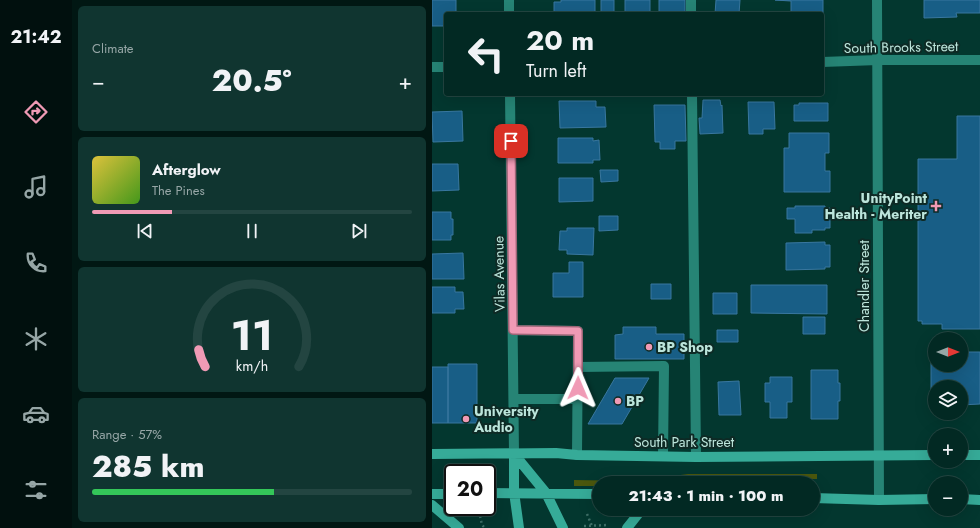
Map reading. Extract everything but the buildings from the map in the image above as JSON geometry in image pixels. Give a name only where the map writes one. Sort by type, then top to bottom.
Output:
[{"type":"main road","name":"South Park Street","points":[[432,454],[556,453],[577,455],[696,457],[928,455]]},
{"type":"main road","points":[[514,454],[514,492],[519,528]]},
{"type":"main road","points":[[514,454],[546,493],[563,528]]},
{"type":"main road","points":[[968,455],[980,455]]},
{"type":"main road","points":[[496,493],[592,494]]},
{"type":"main road","points":[[432,494],[444,494]]},
{"type":"main road","points":[[820,498],[879,500],[928,499]]},
{"type":"main road","points":[[968,499],[980,500]]},
{"type":"main road","points":[[432,505],[459,528]]},
{"type":"main road","points":[[627,528],[637,516]]},
{"type":"street","points":[[509,0],[509,12]]},
{"type":"street","points":[[691,0],[691,12]]},
{"type":"street","name":"Chandler Street","points":[[877,0],[879,500]]},
{"type":"street","name":"South Brooks Street","points":[[824,62],[878,60],[980,60]]},
{"type":"street","points":[[432,67],[444,67]]},
{"type":"street","name":"Vilas Avenue","points":[[510,96],[514,454]]},
{"type":"street","points":[[692,96],[696,457]]},
{"type":"street","points":[[513,330],[578,331],[577,455]]},
{"type":"street","points":[[578,366],[664,366],[663,456]]},
{"type":"street","points":[[514,398],[578,398]]},
{"type":"path","points":[[587,514],[592,526]]},
{"type":"path","points":[[480,516],[482,525],[485,528]]},
{"type":"path","points":[[584,526],[609,526]]},
{"type":"green space","points":[[688,474],[817,474],[817,476],[673,476]]},
{"type":"green space","points":[[574,480],[592,480],[592,486],[574,486]]},
{"type":"place","name":"UnityPoint Health - Meriter","points":[[936,206]]},
{"type":"place","name":"BP Shop","points":[[649,347]]},
{"type":"place","name":"BP","points":[[618,401]]},
{"type":"place","name":"University Audio","points":[[466,419]]},
{"type":"route","points":[[511,141],[513,330],[578,331],[578,388]]}]
